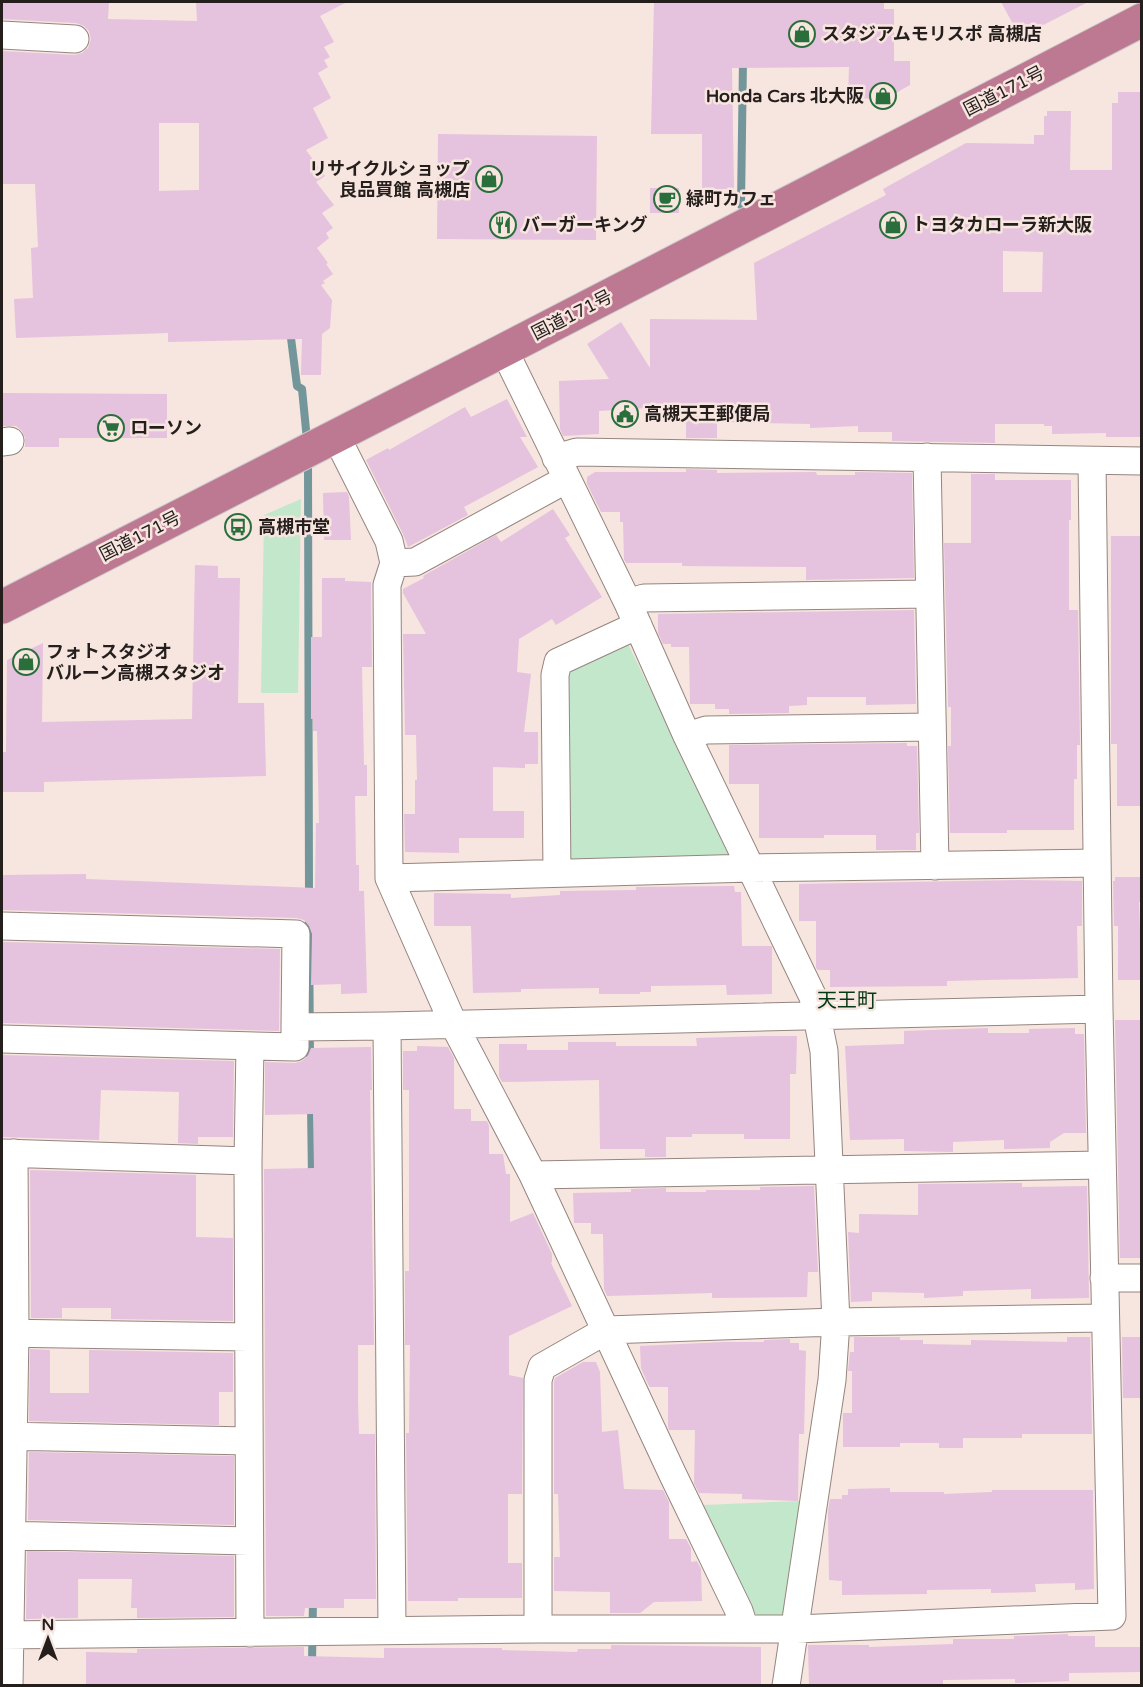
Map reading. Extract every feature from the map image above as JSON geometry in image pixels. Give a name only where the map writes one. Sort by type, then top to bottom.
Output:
[{"type":"highway","name":"国道171号","points":[[2,607],[1142,20]]},
{"type":"street","points":[[2,35],[75,39]]},
{"type":"street","points":[[504,350],[633,614],[687,736],[813,997],[824,1052],[836,1322],[832,1380],[786,1686]]},
{"type":"street","points":[[336,436],[389,541],[394,563],[387,585],[389,878],[453,1023],[533,1175],[739,1611],[745,1629]]},
{"type":"street","points":[[394,563],[415,562],[562,468],[577,452],[1142,461]]},
{"type":"street","points":[[927,457],[935,866]]},
{"type":"street","points":[[5,1635],[392,1630],[796,1629],[1112,1616],[1099,1009],[1092,461]]},
{"type":"street","points":[[557,873],[555,675],[558,662],[633,614],[644,597],[929,594]]},
{"type":"street","points":[[687,736],[706,730],[932,727]]},
{"type":"street","points":[[389,878],[751,868],[1097,863]]},
{"type":"street","points":[[2,926],[296,934],[295,1047],[2,1039]]},
{"type":"street","points":[[295,1026],[817,1017],[1099,1009]]},
{"type":"street","points":[[387,1026],[392,1630]]},
{"type":"street","points":[[250,1046],[248,1161],[250,1633]]},
{"type":"street","points":[[9,1686],[5,1635],[8,1153],[248,1161]]},
{"type":"street","points":[[533,1175],[1102,1165]]},
{"type":"street","points":[[1104,1278],[1142,1278]]},
{"type":"street","points":[[538,1629],[538,1380],[542,1367],[607,1330],[836,1322],[1105,1318]]},
{"type":"street","points":[[8,1333],[248,1337]]},
{"type":"street","points":[[7,1436],[249,1440]]},
{"type":"street","points":[[6,1535],[249,1540]]},
{"type":"green space","points":[[301,499],[298,693],[261,693],[264,515]]},
{"type":"green space","points":[[618,641],[628,644],[731,855],[574,865],[565,857],[564,675],[570,667]]},
{"type":"green space","points":[[801,1501],[786,1611],[779,1619],[763,1619],[753,1612],[703,1505]]},
{"type":"building","points":[[2,2],[109,2],[108,19],[197,21],[196,2],[347,2],[320,16],[334,42],[324,47],[330,57],[324,60],[328,67],[318,73],[331,98],[313,108],[328,138],[306,150],[325,176],[316,182],[334,205],[322,213],[333,228],[326,233],[329,238],[317,248],[333,274],[321,285],[332,300],[330,328],[322,334],[321,375],[301,375],[302,339],[168,342],[168,333],[16,338],[14,299],[33,298],[31,248],[38,247],[35,184],[2,184],[2,51],[75,55],[88,48],[91,39],[89,31],[76,23],[2,19]],"holes":[[[159,123],[199,123],[199,190],[159,191]]]},
{"type":"building","points":[[654,2],[884,2],[884,9],[894,9],[894,61],[910,61],[910,85],[885,99],[848,98],[849,67],[732,68],[734,189],[702,189],[702,134],[651,134]]},
{"type":"building","points":[[1001,2],[1088,2],[1020,37]]},
{"type":"building","points":[[1118,92],[1142,92],[1142,437],[1106,437],[1106,433],[1052,434],[1052,426],[1044,426],[1044,424],[995,424],[995,443],[892,441],[892,432],[858,432],[858,426],[810,428],[810,424],[717,422],[717,438],[686,438],[686,421],[647,421],[647,408],[599,411],[599,434],[563,436],[560,429],[559,381],[609,379],[587,344],[621,322],[650,368],[650,319],[757,320],[754,263],[886,195],[883,189],[966,143],[1034,144],[1034,135],[1044,135],[1044,116],[1047,116],[1047,111],[1071,111],[1070,170],[1112,170],[1112,103],[1118,103]],"holes":[[[1003,251],[1043,252],[1042,292],[1003,292]]]},
{"type":"building","points":[[438,134],[597,136],[596,240],[437,239]]},
{"type":"building","points":[[650,188],[679,188],[679,213],[650,213]]},
{"type":"building","points":[[2,393],[167,394],[167,438],[59,438],[59,447],[25,447],[22,431],[16,426],[2,426]]},
{"type":"building","points":[[507,399],[527,437],[520,437],[538,467],[464,507],[468,515],[408,547],[366,460],[388,448],[389,450],[465,407],[471,417]]},
{"type":"building","points":[[686,469],[717,470],[717,473],[816,472],[817,475],[855,475],[855,472],[912,473],[914,578],[806,580],[806,567],[626,563],[623,522],[620,522],[620,512],[601,512],[587,484],[587,477],[595,472],[686,472]]},
{"type":"building","points":[[971,474],[995,474],[995,480],[1071,480],[1069,610],[1078,610],[1080,745],[1077,745],[1077,779],[1074,779],[1074,830],[950,833],[948,746],[951,746],[951,707],[948,707],[944,543],[971,543]]},
{"type":"building","points":[[347,492],[351,540],[324,540],[323,493]]},
{"type":"building","points":[[553,509],[570,535],[565,538],[602,597],[556,625],[552,619],[519,639],[517,672],[531,674],[524,732],[538,732],[538,764],[525,764],[525,768],[493,767],[493,811],[524,811],[524,838],[459,838],[459,853],[405,852],[404,814],[415,814],[415,780],[417,780],[416,735],[405,735],[403,634],[426,634],[403,593],[403,589],[496,535],[501,542]]},
{"type":"building","points":[[1111,536],[1142,536],[1142,806],[1117,806],[1117,744],[1111,744]]},
{"type":"building","points":[[195,565],[218,566],[218,578],[240,578],[238,703],[264,703],[266,776],[44,782],[44,792],[2,792],[2,752],[6,752],[7,660],[43,643],[42,722],[192,719]]},
{"type":"building","points":[[322,578],[345,578],[345,581],[371,582],[372,667],[362,667],[367,796],[355,796],[356,865],[359,865],[359,891],[364,891],[367,993],[341,994],[341,984],[311,985],[312,934],[304,920],[297,918],[2,910],[2,875],[86,874],[86,879],[315,888],[316,823],[319,823],[317,731],[313,731],[313,719],[311,719],[311,637],[322,637]]},
{"type":"building","points":[[914,610],[916,704],[866,705],[866,697],[807,697],[807,705],[789,706],[789,713],[729,714],[729,709],[715,709],[715,704],[690,704],[689,647],[671,647],[671,644],[663,644],[658,633],[658,614]]},
{"type":"building","points":[[907,743],[907,746],[917,746],[919,833],[916,833],[916,850],[876,850],[876,835],[759,838],[759,784],[729,784],[729,745]]},
{"type":"building","points":[[1115,877],[1142,877],[1142,902],[1139,902],[1142,980],[1118,980],[1118,926],[1114,926],[1113,881]]},
{"type":"building","points":[[1082,881],[1082,926],[1077,926],[1078,978],[947,981],[947,986],[830,987],[830,970],[816,968],[816,921],[799,921],[799,884]]},
{"type":"building","points":[[734,886],[735,892],[741,892],[742,946],[772,947],[772,994],[727,995],[726,985],[651,986],[651,992],[640,992],[640,994],[599,994],[599,988],[521,989],[521,992],[473,993],[471,926],[434,926],[434,893],[511,894],[511,898],[560,895],[560,891],[636,890],[636,887]]},
{"type":"building","points":[[2,942],[280,949],[279,1031],[2,1023]]},
{"type":"building","points":[[1115,1020],[1142,1020],[1142,1258],[1120,1258]]},
{"type":"building","points":[[988,1028],[988,1033],[1029,1033],[1029,1029],[1075,1028],[1075,1034],[1084,1034],[1086,1133],[1064,1133],[1050,1142],[1050,1148],[1004,1149],[1004,1140],[953,1142],[953,1152],[904,1151],[904,1139],[850,1140],[845,1046],[904,1044],[904,1031]]},
{"type":"building","points":[[797,1036],[796,1074],[790,1074],[790,1139],[744,1139],[744,1134],[692,1134],[692,1137],[666,1137],[666,1157],[645,1157],[645,1149],[600,1149],[599,1080],[502,1082],[499,1076],[499,1044],[527,1044],[527,1050],[568,1050],[568,1042],[616,1042],[616,1046],[697,1046],[696,1038]]},
{"type":"building","points":[[417,1046],[448,1047],[454,1058],[454,1109],[471,1109],[471,1121],[487,1121],[489,1154],[503,1154],[506,1174],[510,1174],[510,1222],[533,1213],[552,1254],[551,1263],[572,1306],[509,1336],[509,1375],[523,1378],[522,1494],[508,1494],[508,1563],[522,1563],[522,1598],[408,1601],[406,1433],[409,1433],[410,1345],[405,1345],[405,1271],[409,1271],[409,1090],[403,1090],[403,1051],[417,1051]]},
{"type":"building","points":[[371,1047],[374,1345],[358,1345],[358,1402],[359,1434],[375,1434],[376,1599],[344,1599],[344,1608],[305,1608],[304,1616],[266,1616],[264,1169],[314,1168],[313,1114],[265,1115],[265,1062],[295,1063],[302,1061],[311,1048]]},
{"type":"building","points":[[2,1055],[234,1061],[233,1137],[198,1137],[198,1144],[178,1143],[179,1092],[101,1090],[99,1140],[2,1137]]},
{"type":"building","points":[[30,1170],[196,1175],[196,1237],[233,1238],[233,1321],[111,1319],[111,1308],[62,1308],[62,1318],[31,1318]]},
{"type":"building","points":[[1022,1183],[1022,1187],[1087,1186],[1089,1298],[1031,1299],[1031,1289],[963,1291],[963,1296],[924,1298],[924,1293],[872,1292],[872,1301],[851,1302],[848,1232],[859,1233],[859,1214],[918,1215],[918,1184]]},
{"type":"building","points":[[814,1186],[818,1272],[808,1272],[807,1297],[712,1298],[712,1293],[607,1296],[604,1289],[603,1234],[591,1234],[591,1223],[574,1223],[573,1193],[631,1192],[631,1189],[666,1188],[666,1192],[706,1192],[706,1190],[760,1190],[760,1187]]},
{"type":"building","points":[[854,1337],[900,1337],[900,1340],[923,1340],[923,1344],[971,1345],[971,1340],[1067,1342],[1067,1337],[1090,1337],[1092,1434],[1022,1434],[1022,1438],[963,1438],[963,1448],[939,1448],[939,1443],[900,1443],[900,1447],[843,1447],[843,1413],[852,1413],[852,1371],[848,1371],[850,1352],[854,1352]]},
{"type":"building","points":[[1122,1337],[1142,1337],[1142,1398],[1123,1398]]},
{"type":"building","points":[[790,1339],[790,1343],[799,1343],[799,1350],[806,1351],[804,1434],[799,1434],[798,1501],[742,1499],[742,1494],[699,1493],[694,1483],[695,1430],[669,1430],[668,1387],[650,1387],[641,1368],[640,1346]]},
{"type":"building","points":[[30,1349],[50,1350],[50,1393],[89,1393],[89,1350],[233,1353],[233,1392],[219,1392],[219,1425],[29,1421]]},
{"type":"building","points":[[583,1362],[596,1362],[600,1372],[602,1432],[618,1430],[624,1489],[663,1490],[669,1502],[669,1539],[686,1539],[691,1548],[691,1562],[697,1561],[701,1569],[702,1601],[654,1602],[640,1613],[610,1613],[610,1592],[554,1591],[554,1557],[560,1557],[558,1494],[554,1494],[554,1382],[555,1378]]},
{"type":"building","points":[[29,1452],[234,1456],[234,1525],[28,1520]]},
{"type":"building","points":[[890,1488],[890,1492],[944,1492],[944,1494],[992,1492],[992,1490],[1093,1490],[1094,1589],[1075,1590],[1075,1583],[1035,1584],[1036,1592],[991,1593],[991,1589],[927,1590],[927,1594],[842,1595],[842,1581],[829,1580],[828,1511],[830,1499],[842,1499],[842,1495],[848,1495],[848,1489]]},
{"type":"building","points":[[27,1551],[234,1556],[234,1617],[137,1618],[137,1608],[131,1608],[132,1579],[78,1579],[78,1618],[26,1619]]},
{"type":"building","points":[[1068,1634],[1068,1636],[1095,1636],[1095,1647],[1142,1647],[1142,1672],[1069,1673],[1069,1681],[1015,1683],[1015,1679],[943,1680],[943,1686],[809,1686],[808,1645],[869,1645],[869,1647],[953,1644],[953,1639],[1014,1639],[1014,1636]]},
{"type":"building","points":[[611,1645],[761,1647],[761,1686],[86,1686],[86,1652],[137,1653],[137,1649],[304,1647],[304,1656],[384,1658],[384,1648],[502,1648],[502,1650],[577,1652],[578,1649],[611,1649]]},
{"type":"waterway","points":[[741,205],[743,60]]},
{"type":"waterway","points":[[290,330],[297,386],[302,389],[307,440]]},
{"type":"waterway","points":[[308,461],[309,896]]},
{"type":"waterway","points":[[309,917],[310,1061]]},
{"type":"waterway","points":[[311,1106],[312,1178]]},
{"type":"waterway","points":[[312,1664],[313,1598]]},
{"type":"place","name":"スタジアムモリスポ 高槻店","points":[[802,34]]},
{"type":"place","name":"Honda Cars 北大阪","points":[[883,96]]},
{"type":"place","name":"リサイクルショップ 良品買館 高槻店","points":[[489,179]]},
{"type":"place","name":"緑町カフェ","points":[[667,199]]},
{"type":"place","name":"バーガーキング","points":[[503,225]]},
{"type":"place","name":"トヨタカローラ新大阪","points":[[893,225]]},
{"type":"place","name":"高槻天王郵便局","points":[[625,414]]},
{"type":"place","name":"ローソン","points":[[111,428]]},
{"type":"place","name":"高槻市堂","points":[[238,527]]},
{"type":"place","name":"フォトスタジオ バルーン高槻スタジオ","points":[[26,662]]},
{"type":"district","name":"天王町","points":[[847,1000]]}]
